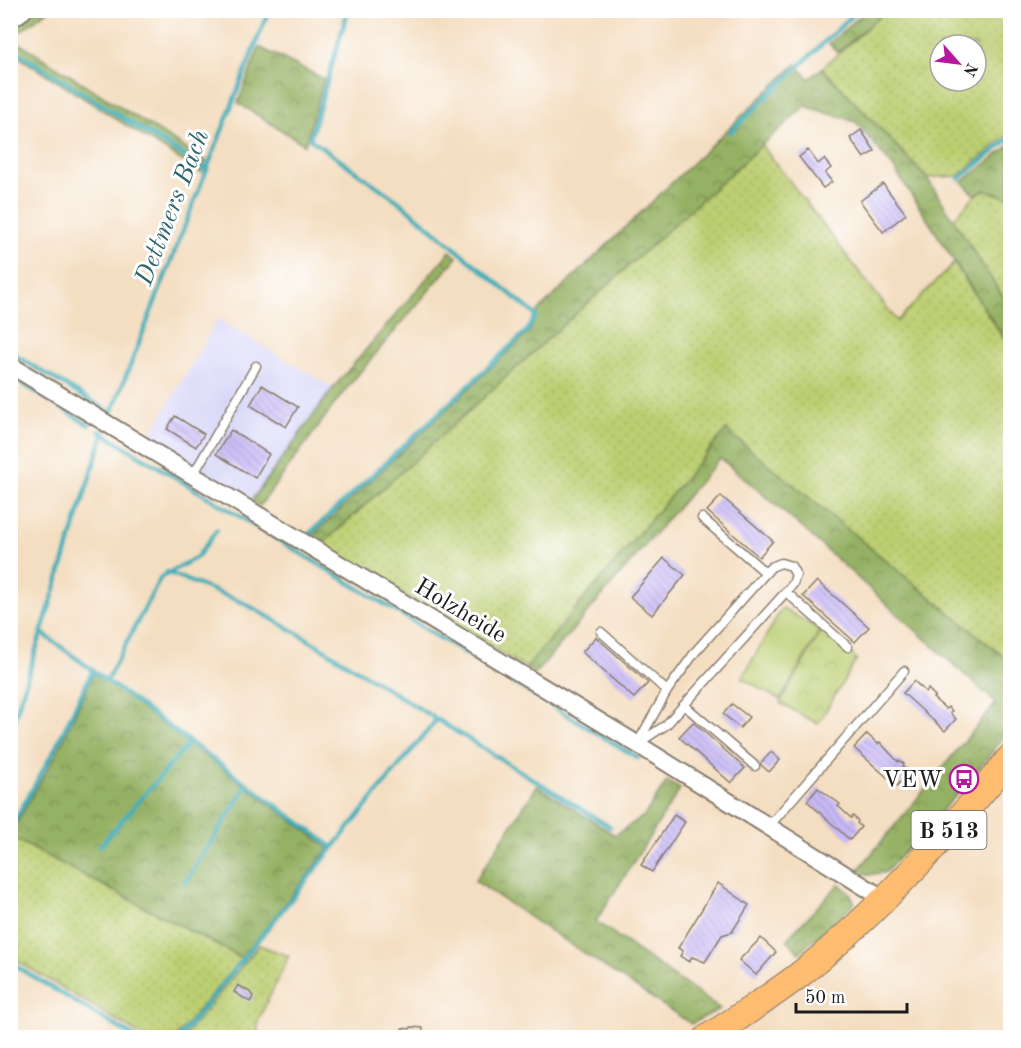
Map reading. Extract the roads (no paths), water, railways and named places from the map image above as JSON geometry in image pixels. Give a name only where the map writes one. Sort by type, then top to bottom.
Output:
[{"type":"main road","name":"B 513","points":[[707,1038],[798,976],[884,899],[939,842],[1011,758]]},
{"type":"street","points":[[10,20],[24,10]]},
{"type":"street","name":"Holzheide","points":[[10,365],[638,744],[884,899]]},
{"type":"lane","points":[[193,475],[256,366]]},
{"type":"lane","points":[[702,518],[766,573]]},
{"type":"lane","points":[[781,563],[791,567],[796,575],[786,592],[666,725],[638,744],[667,691],[696,651],[766,573],[781,563]]},
{"type":"lane","points":[[786,592],[848,647]]},
{"type":"lane","points":[[601,632],[667,691]]},
{"type":"lane","points":[[769,826],[904,671]]},
{"type":"lane","points":[[684,705],[755,766]]},
{"type":"waterway","name":"Dettmers Bach","points":[[110,417],[269,10]]},
{"type":"waterway","points":[[307,536],[528,330],[536,315],[398,201],[310,139],[348,10]]},
{"type":"waterway","points":[[730,132],[858,10]]},
{"type":"waterway","points":[[10,48],[207,170]]},
{"type":"waterway","points":[[959,179],[1010,138]]},
{"type":"waterway","points":[[10,352],[111,413]]},
{"type":"waterway","points":[[10,376],[89,425]]},
{"type":"waterway","points":[[99,431],[638,758]]},
{"type":"waterway","name":"Dettmers Bach","points":[[10,733],[104,432]]},
{"type":"waterway","points":[[107,680],[161,577],[197,557],[217,530]]},
{"type":"waterway","points":[[167,572],[244,603],[304,637],[610,827]]},
{"type":"waterway","points":[[42,633],[334,848]]},
{"type":"waterway","points":[[10,829],[56,747],[93,670]]},
{"type":"waterway","points":[[179,1038],[437,719]]},
{"type":"waterway","points":[[100,846],[190,742]]},
{"type":"waterway","points":[[185,883],[248,784]]},
{"type":"waterway","points":[[10,963],[136,1038]]},
{"type":"place","name":"VEW","points":[[964,779]]}]
